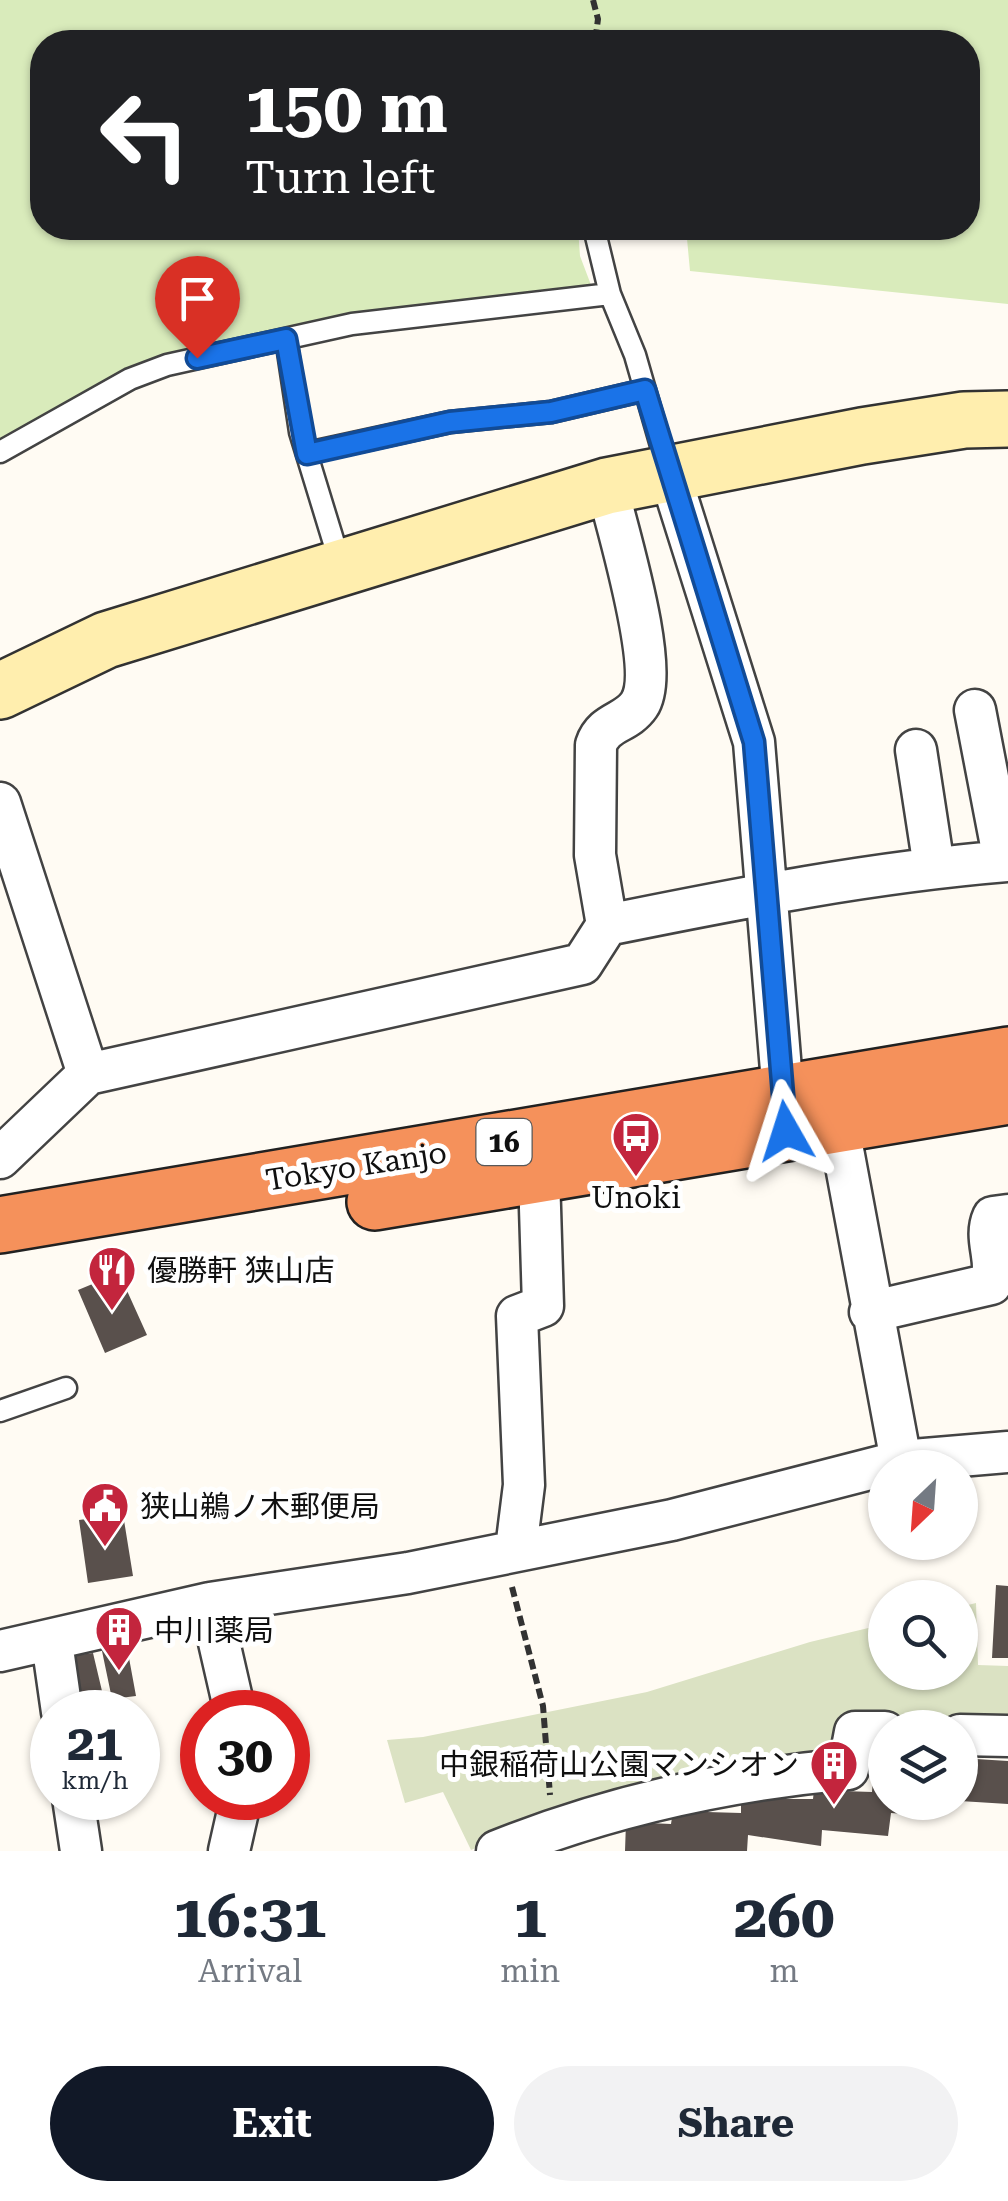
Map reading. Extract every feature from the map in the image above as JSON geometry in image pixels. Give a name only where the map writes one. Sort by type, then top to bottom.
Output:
[{"type":"highway","name":"Tokyo Kanjo","points":[[0,1263],[538,1175],[802,1115],[1008,1055]]},
{"type":"highway","name":"Tokyo Kanjo","points":[[0,1225],[802,1115],[1008,1096]]},
{"type":"street","points":[[0,690],[106,640],[606,486],[964,420],[1008,419]]},
{"type":"street","points":[[669,472],[754,742],[768,893],[802,1115],[870,1312],[899,1450]]},
{"type":"street","points":[[0,1158],[88,1074],[582,964],[607,925],[595,855],[596,745],[602,729],[639,706],[646,688],[642,631],[606,486]]},
{"type":"street","points":[[607,925],[768,893],[934,867],[1006,861],[975,710]]},
{"type":"street","points":[[916,750],[934,867]]},
{"type":"street","points":[[0,804],[88,1074]]},
{"type":"street","points":[[510,1550],[524,1484],[517,1316],[543,1306],[538,1175]]},
{"type":"street","points":[[870,1312],[991,1284],[995,1272],[988,1228],[993,1217],[1008,1216]]},
{"type":"street","points":[[978,1455],[1008,1452]]},
{"type":"street","points":[[0,1651],[210,1603],[408,1573],[672,1520],[868,1470]]},
{"type":"street","points":[[210,1603],[230,1690]]},
{"type":"street","points":[[52,1642],[59,1690]]},
{"type":"street","points":[[497,1851],[590,1816],[790,1774],[848,1769],[856,1732],[868,1732]]},
{"type":"street","points":[[978,1735],[1008,1736]]},
{"type":"street","points":[[76,1820],[81,1851]]},
{"type":"street","points":[[229,1851],[236,1820]]},
{"type":"lane","points":[[597,240],[610,294],[645,390],[669,472]]},
{"type":"lane","points":[[0,452],[130,379],[167,365],[409,316],[610,294]]},
{"type":"lane","points":[[286,339],[307,454],[342,568]]},
{"type":"lane","points":[[307,454],[450,422],[551,412],[645,390]]},
{"type":"lane","points":[[0,1411],[66,1388]]},
{"type":"path","points":[[593,0],[596,30]]},
{"type":"path","points":[[510,1550],[543,1706],[552,1830]]},
{"type":"green space","points":[[0,0],[1008,0],[1008,304],[690,271],[687,240],[980,240],[980,30],[30,30],[30,240],[579,240],[580,256],[591,285],[586,292],[473,299],[360,314],[159,359],[0,446]]},
{"type":"green space","points":[[868,1628],[868,1690],[978,1690],[978,1665],[1008,1666],[1008,1723],[978,1722],[978,1710],[868,1710],[868,1720],[847,1720],[839,1757],[555,1814],[471,1850],[443,1792],[405,1803],[387,1740],[423,1737],[647,1692]]},
{"type":"building","name":"優勝軒 狭山店","points":[[119,1273],[147,1335],[105,1353],[78,1290]]},
{"type":"building","name":"狭山鵜ノ木郵便局","points":[[123,1514],[133,1576],[88,1583],[79,1520]]},
{"type":"building","points":[[996,1585],[1008,1586],[1008,1658],[992,1658]]},
{"type":"building","name":"中川薬局","points":[[127,1647],[135,1690],[110,1690],[102,1651]]},
{"type":"building","points":[[93,1653],[102,1690],[72,1690],[65,1657]]},
{"type":"building","points":[[978,1759],[1008,1761],[1008,1804],[978,1802]]},
{"type":"building","name":"中銀稲荷山公園マンシオン","points":[[814,1790],[868,1792],[868,1820],[890,1820],[888,1836],[822,1830],[821,1846],[748,1835],[747,1851],[625,1851],[626,1822],[671,1824],[673,1811],[741,1813],[741,1799],[813,1799]]},
{"type":"place","name":"Unoki","points":[[636,1178]]},
{"type":"place","name":"優勝軒 狭山店","points":[[112,1312]]},
{"type":"place","name":"狭山鵜ノ木郵便局","points":[[105,1548]]},
{"type":"place","name":"中川薬局","points":[[119,1672]]},
{"type":"place","name":"中銀稲荷山公園マンシオン","points":[[834,1806]]},
{"type":"route","points":[[197,358],[286,339],[307,454],[450,422],[551,412],[645,390],[754,742],[786,1131]]}]
